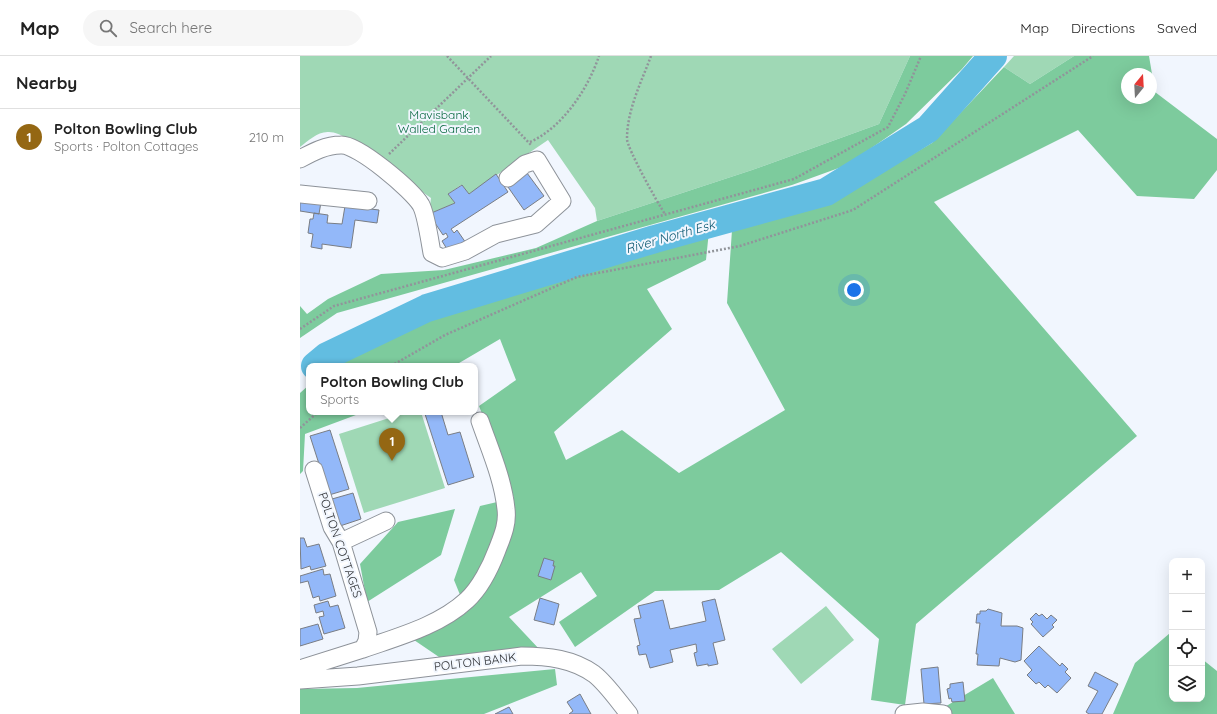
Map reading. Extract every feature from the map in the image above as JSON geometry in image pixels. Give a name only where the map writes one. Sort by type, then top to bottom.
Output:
[{"type":"street","points":[[300,159],[321,148],[342,144],[369,156],[421,205],[432,253],[442,258],[465,251],[496,234],[536,224],[562,201],[537,160],[525,164],[508,178]]},
{"type":"street","points":[[300,194],[368,201]]},
{"type":"street","points":[[300,669],[418,629],[442,617],[468,600],[482,579],[495,555],[505,527],[506,510],[501,484],[480,421]]},
{"type":"street","name":"POLTON COTTAGES","points":[[314,470],[332,527],[341,542],[368,632],[367,641],[362,649]]},
{"type":"street","points":[[341,542],[386,521]]},
{"type":"street","name":"POLTON BANK","points":[[300,680],[358,676],[522,656],[545,656],[562,659],[595,675],[629,714]]},
{"type":"street","points":[[904,714],[922,712],[943,714]]},
{"type":"path","points":[[447,56],[530,142],[544,136],[576,102],[599,56]]},
{"type":"path","points":[[378,164],[491,56]]},
{"type":"path","points":[[651,56],[632,106],[627,141],[656,201],[665,214]]},
{"type":"path","points":[[300,329],[334,306],[794,179],[888,127],[905,94],[921,56]]},
{"type":"path","points":[[396,363],[445,335],[577,277],[740,246],[853,210],[1093,56]]},
{"type":"path","points":[[300,428],[315,415]]},
{"type":"green space","name":"Mavisbank Walled Garden","points":[[300,56],[910,56],[879,124],[752,170],[597,221],[595,208],[548,140],[469,194],[461,185],[448,194],[455,203],[429,214],[431,198],[366,149],[351,140],[339,134],[325,132],[313,137],[300,147]]},
{"type":"green space","points":[[910,56],[973,56],[962,69],[906,124],[847,165],[792,185],[337,313],[300,338],[300,306],[307,314],[328,299],[381,274],[444,270],[536,248],[597,221],[752,170],[879,124]]},
{"type":"green space","points":[[1014,56],[1074,56],[1030,84],[1004,67]]},
{"type":"green space","points":[[1074,56],[1149,56],[1151,68],[1121,68],[1121,104],[1157,104],[1157,94],[1217,139],[1217,170],[1194,199],[1137,196],[1078,130],[934,202],[1137,436],[916,624],[905,705],[871,700],[879,639],[781,552],[719,590],[655,591],[575,647],[559,622],[597,596],[581,572],[509,617],[541,651],[439,657],[414,640],[467,612],[454,580],[480,506],[514,498],[479,406],[516,380],[500,339],[459,363],[333,363],[337,359],[496,293],[709,231],[706,260],[647,289],[672,329],[554,432],[566,460],[622,430],[679,473],[785,410],[727,303],[732,230],[837,198],[932,143],[1004,67],[1030,84]]},
{"type":"green space","points":[[306,388],[306,415],[356,415],[305,434],[303,471],[300,474],[300,393]]},
{"type":"green space","points":[[399,415],[422,415],[445,488],[364,513],[339,434]]},
{"type":"green space","points":[[455,509],[441,555],[367,602],[360,564],[398,522]]},
{"type":"green space","points":[[826,606],[854,640],[801,684],[772,649]]},
{"type":"green space","points":[[1169,634],[1169,702],[1205,702],[1205,661],[1217,671],[1217,714],[1113,714],[1135,663]]},
{"type":"green space","points":[[555,669],[557,685],[484,714],[300,714],[300,689],[357,688]]},
{"type":"green space","points":[[993,678],[1015,714],[933,714]]},
{"type":"building","points":[[527,173],[544,196],[524,210],[508,187]]},
{"type":"building","points":[[496,174],[508,192],[451,229],[454,233],[457,230],[466,243],[450,254],[442,241],[448,237],[446,233],[443,235],[429,214],[455,203],[448,194],[462,185],[469,194]]},
{"type":"building","points":[[300,198],[321,202],[319,214],[300,211]]},
{"type":"building","points":[[345,206],[379,210],[377,223],[355,220],[351,248],[322,244],[322,249],[311,247],[313,234],[308,233],[310,219],[313,219],[314,213],[328,215],[327,223],[342,224]]},
{"type":"building","points":[[425,415],[442,415],[448,435],[460,432],[474,477],[448,485]]},
{"type":"building","points":[[330,430],[349,489],[329,495],[310,436]]},
{"type":"building","points":[[353,493],[361,519],[340,526],[332,499]]},
{"type":"building","points":[[300,538],[304,538],[307,547],[319,544],[326,566],[311,570],[310,566],[301,569]]},
{"type":"building","points":[[544,558],[554,561],[553,566],[555,566],[551,580],[538,576]]},
{"type":"building","points":[[323,569],[324,575],[330,574],[336,596],[320,601],[319,596],[313,598],[308,581],[300,583],[300,576]]},
{"type":"building","points":[[540,598],[559,604],[554,625],[534,620]]},
{"type":"building","points":[[715,599],[725,640],[713,643],[718,664],[697,666],[694,653],[697,652],[696,644],[670,650],[673,662],[650,668],[646,654],[639,655],[637,646],[640,645],[634,619],[641,618],[638,606],[663,600],[670,629],[706,621],[702,602]]},
{"type":"building","points":[[328,601],[330,607],[338,605],[345,628],[324,634],[319,617],[324,616],[323,611],[316,613],[314,605]]},
{"type":"building","points":[[988,609],[1002,613],[1001,626],[1017,626],[1023,628],[1021,660],[1015,662],[1000,658],[999,666],[977,665],[978,654],[976,654],[980,623],[976,623],[977,614],[980,614],[980,611],[986,611]]},
{"type":"building","points":[[1036,613],[1039,616],[1042,614],[1047,619],[1051,615],[1057,620],[1052,625],[1054,627],[1043,637],[1031,624],[1033,622],[1030,619]]},
{"type":"building","points":[[318,624],[323,639],[300,646],[300,629]]},
{"type":"building","points":[[1039,646],[1060,666],[1062,663],[1068,669],[1065,672],[1071,678],[1057,693],[1048,685],[1045,688],[1039,682],[1036,684],[1027,675],[1032,670],[1024,661]]},
{"type":"building","points":[[938,667],[941,703],[924,704],[921,669]]},
{"type":"building","points":[[1095,672],[1118,684],[1102,714],[1089,714],[1086,712],[1098,691],[1088,686]]},
{"type":"building","points":[[963,682],[965,701],[952,702],[951,698],[949,699],[947,689],[950,688],[950,684]]},
{"type":"building","points":[[580,694],[591,714],[569,714],[573,711],[567,702]]},
{"type":"building","points":[[509,707],[513,714],[495,714]]},
{"type":"waterway","name":"River North Esk","points":[[319,363],[327,356],[427,308],[655,239],[826,192],[928,129],[993,56]]},
{"type":"place","name":"Polton Bowling Club","points":[[392,461]]}]
